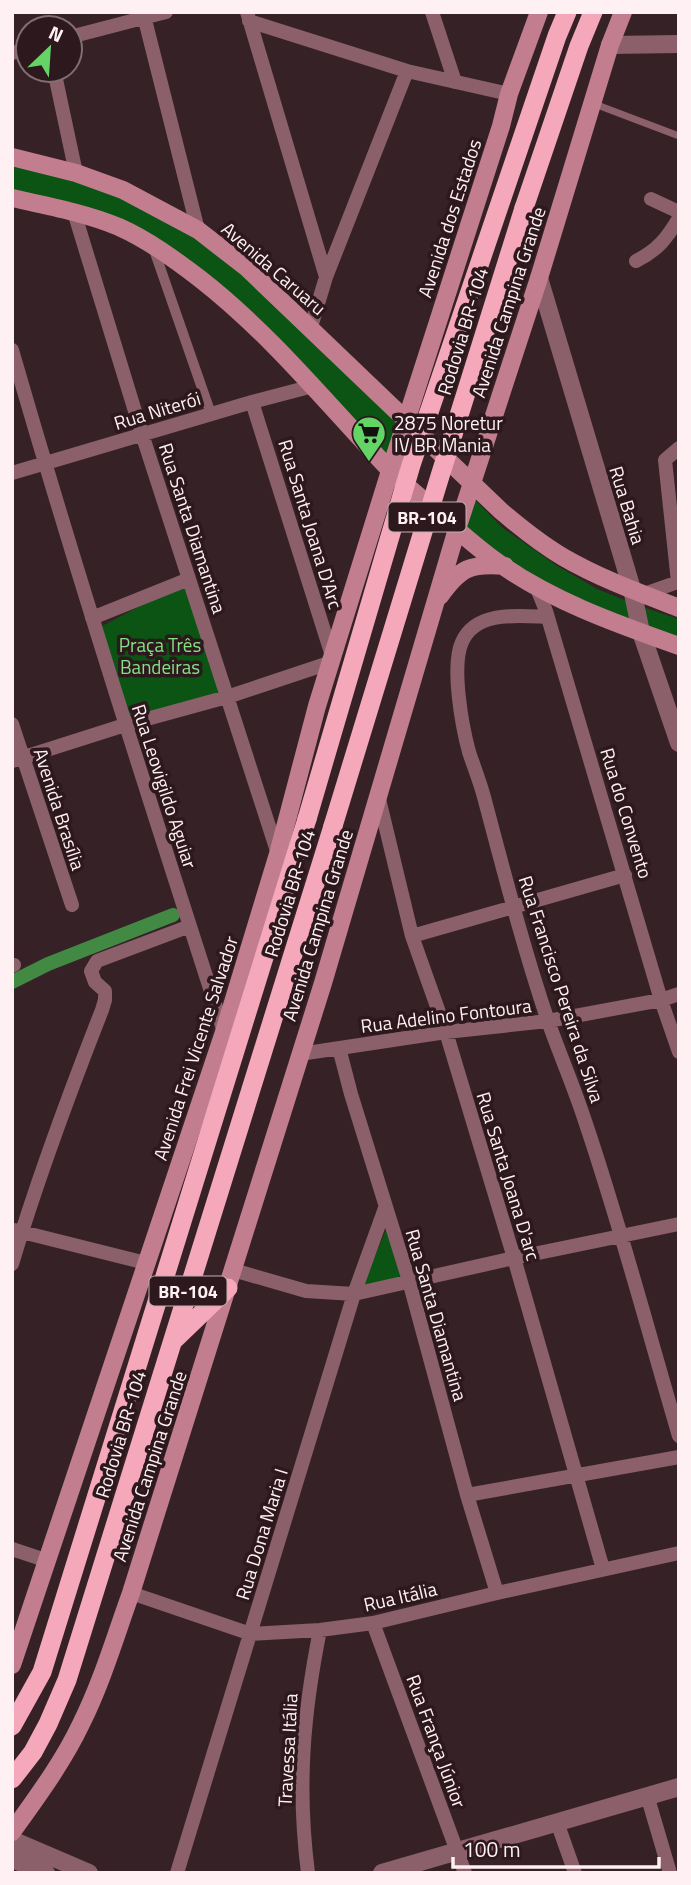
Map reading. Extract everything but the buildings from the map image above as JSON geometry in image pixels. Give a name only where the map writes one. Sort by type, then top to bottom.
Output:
[{"type":"highway","name":"Rodovia BR-104","points":[[12,1726],[41,1672],[307,819],[411,465],[556,36],[567,12]]},
{"type":"highway","name":"Rodovia BR-104","points":[[12,1779],[33,1752],[67,1680],[524,208],[593,12]]},
{"type":"highway","points":[[173,1340],[230,1279]]},
{"type":"main road","name":"Avenida dos Estados","points":[[400,438],[509,94],[539,12]]},
{"type":"main road","name":"Avenida Campina Grande","points":[[14,1830],[55,1771],[81,1725],[101,1680],[131,1593],[323,983],[457,529],[539,278],[610,45],[623,12]]},
{"type":"main road","name":"Avenida Caruaru","points":[[12,157],[76,173],[123,190],[198,230],[247,268],[501,511],[535,539],[564,558],[601,576],[679,608]]},
{"type":"main road","points":[[12,198],[74,212],[119,227],[179,262],[253,324],[390,471],[493,559],[572,606],[679,646]]},
{"type":"main road","name":"Avenida Frei Vicente Salvador","points":[[12,1665],[224,1032],[278,854],[317,706],[400,438]]},
{"type":"main road","points":[[434,605],[461,572],[474,566],[505,566]]},
{"type":"street","points":[[84,33],[144,15],[166,12]]},
{"type":"street","points":[[432,12],[456,82]]},
{"type":"street","points":[[144,15],[198,230]]},
{"type":"street","points":[[248,17],[407,71],[509,94]]},
{"type":"street","points":[[248,17],[326,277]]},
{"type":"street","points":[[610,45],[679,44]]},
{"type":"street","points":[[311,327],[326,277],[407,71]]},
{"type":"street","points":[[57,84],[76,173]]},
{"type":"street","points":[[651,199],[679,212]]},
{"type":"street","name":"Rua Santa Diamantina","points":[[74,212],[142,434],[278,854]]},
{"type":"street","points":[[636,261],[647,256],[665,241],[679,218]]},
{"type":"street","points":[[152,245],[211,414]]},
{"type":"street","name":"Rua Bahia","points":[[539,278],[638,592],[641,632],[679,743]]},
{"type":"street","name":"Rua Leovigildo Aguiar","points":[[12,350],[125,725],[224,1032]]},
{"type":"street","name":"Rua Niterói","points":[[12,473],[313,386]]},
{"type":"street","name":"Rua Santa Joana D'Arc","points":[[252,402],[332,660]]},
{"type":"street","points":[[638,592],[678,582],[665,460],[679,448]]},
{"type":"street","points":[[92,618],[189,579]]},
{"type":"street","name":"Rua do Convento","points":[[536,586],[548,617],[661,1000],[679,1052]]},
{"type":"street","name":"Rua Francisco Pereira da Silva","points":[[548,617],[488,619],[472,628],[462,641],[459,653],[459,696],[468,749],[483,793],[512,907],[548,1021],[585,1120],[679,1436]]},
{"type":"street","points":[[18,760],[125,725],[227,697],[332,660]]},
{"type":"street","name":"Avenida Brasília","points":[[12,724],[18,760],[72,905]]},
{"type":"street","name":"Rua Santa Joana D'arc","points":[[378,794],[412,936],[446,1032],[603,1569]]},
{"type":"street","points":[[412,936],[625,875]]},
{"type":"street","points":[[12,1264],[17,1231],[102,1010],[105,991],[95,982],[91,971],[97,961],[190,926]]},
{"type":"street","name":"Rua Adelino Fontoura","points":[[300,1054],[446,1032],[548,1021],[661,1000],[679,994]]},
{"type":"street","name":"Rua Santa Diamantina","points":[[339,1048],[409,1281],[467,1495],[497,1593]]},
{"type":"street","name":"Rua Dona Maria I","points":[[177,1873],[355,1294],[385,1208]]},
{"type":"street","points":[[230,1279],[306,1291],[355,1294],[679,1224]]},
{"type":"street","points":[[17,1231],[146,1263]]},
{"type":"street","points":[[467,1495],[679,1457]]},
{"type":"street","points":[[12,1549],[48,1561]]},
{"type":"street","name":"Rua Itália","points":[[131,1593],[251,1634],[320,1630],[373,1623],[679,1553]]},
{"type":"street","name":"Rua França Júnior","points":[[373,1623],[465,1873]]},
{"type":"street","name":"Travessa Itália","points":[[308,1873],[302,1788],[304,1735],[320,1630]]},
{"type":"street","points":[[382,1873],[679,1787]]},
{"type":"street","points":[[648,1795],[670,1873]]},
{"type":"street","points":[[557,1822],[575,1873]]},
{"type":"street","points":[[14,1830],[89,1873]]},
{"type":"street","points":[[12,1859],[39,1870]]},
{"type":"street","points":[[12,1872],[39,1870]]},
{"type":"lane","points":[[592,103],[679,136]]},
{"type":"green space","points":[[12,161],[74,176],[186,226],[234,265],[402,423],[389,462],[171,254],[12,196]]},
{"type":"green space","points":[[471,496],[503,528],[556,565],[597,589],[632,603],[636,627],[569,601],[461,529]]},
{"type":"green space","name":"Praça Três Bandeiras","points":[[184,583],[226,691],[126,718],[102,626]]},
{"type":"green space","points":[[639,606],[679,619],[679,643],[644,631]]},
{"type":"green space","points":[[388,1224],[403,1278],[363,1287]]},
{"type":"waterway","points":[[12,982],[48,964],[173,915]]},
{"type":"place","name":"2875 Noretur IV BR Mania","points":[[369,463]]}]
